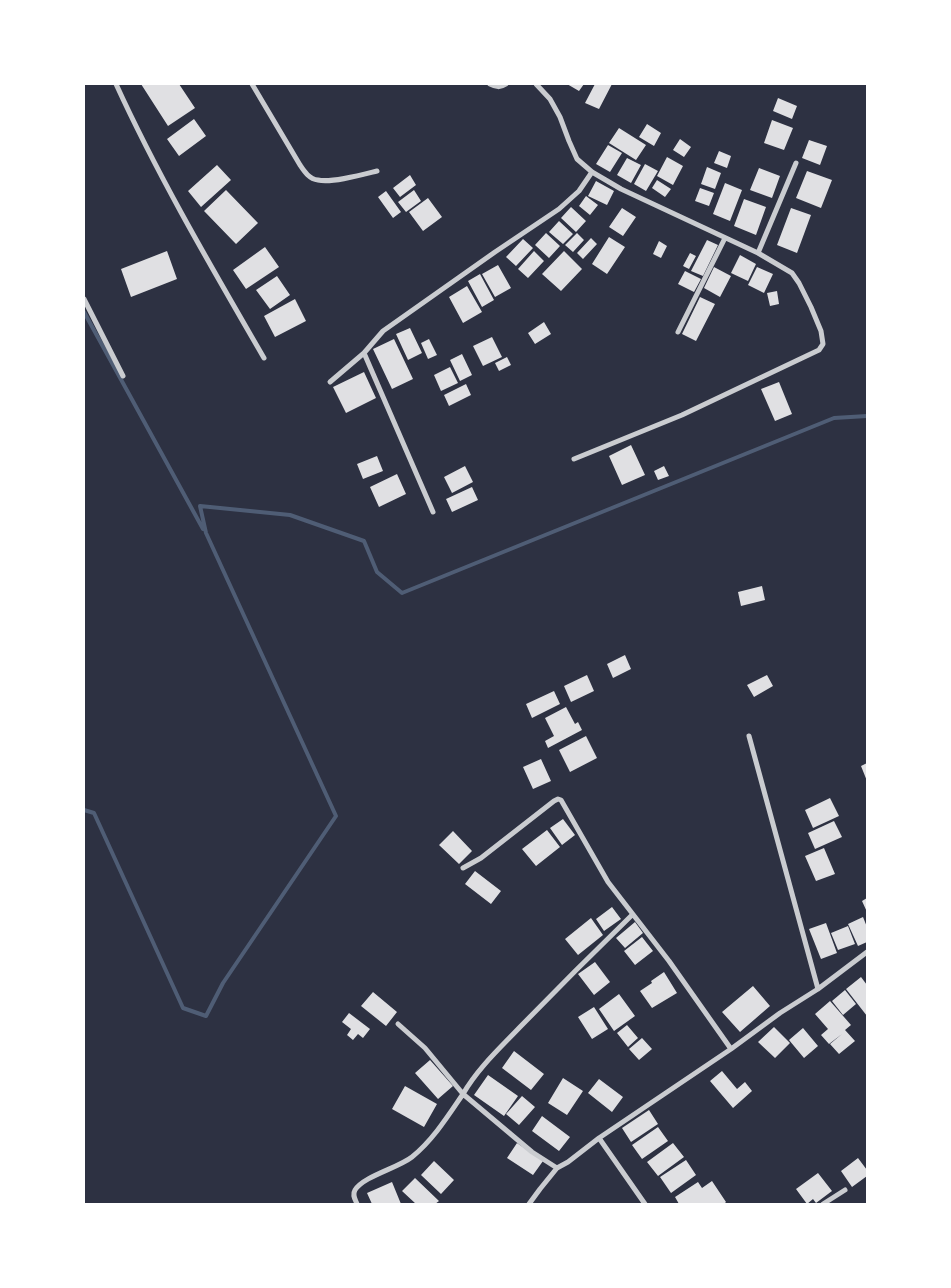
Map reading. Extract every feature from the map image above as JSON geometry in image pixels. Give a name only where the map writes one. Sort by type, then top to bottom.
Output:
[{"type":"street","points":[[116,84],[166,184],[264,358]]},
{"type":"street","points":[[252,84],[300,166],[308,176],[316,180],[330,181],[377,172]]},
{"type":"street","points":[[490,84],[496,87],[506,84]]},
{"type":"street","points":[[536,84],[550,99],[560,117],[568,141],[577,159],[592,172],[621,189],[758,253],[792,273],[799,283],[821,331],[823,344],[819,350],[682,415],[574,459]]},
{"type":"street","points":[[758,253],[796,162]]},
{"type":"street","points":[[330,382],[364,353],[383,332],[559,209],[579,191],[592,172]]},
{"type":"street","points":[[678,332],[725,238]]},
{"type":"street","points":[[84,299],[123,376]]},
{"type":"street","points":[[364,353],[433,512]]},
{"type":"street","points":[[749,736],[818,989]]},
{"type":"street","points":[[463,868],[481,858],[554,801],[561,800],[608,882],[669,961],[731,1049]]},
{"type":"street","points":[[357,1204],[354,1196],[356,1189],[367,1180],[410,1159],[427,1144],[472,1079],[502,1045],[632,915]]},
{"type":"street","points":[[529,1204],[557,1168],[731,1049],[780,1013],[818,989],[867,952]]},
{"type":"street","points":[[398,1024],[425,1048],[463,1094],[532,1152],[557,1168]]},
{"type":"street","points":[[599,1138],[645,1204]]},
{"type":"street","points":[[823,1204],[831,1202],[845,1190]]},
{"type":"building","points":[[141,84],[179,84],[195,108],[168,126]]},
{"type":"building","points":[[567,84],[584,84],[579,91]]},
{"type":"building","points":[[595,84],[612,84],[599,109],[585,103]]},
{"type":"building","points":[[778,98],[797,106],[792,119],[773,111]]},
{"type":"building","points":[[194,119],[206,136],[179,156],[167,139]]},
{"type":"building","points":[[772,120],[793,128],[784,150],[764,143]]},
{"type":"building","points":[[647,124],[661,133],[654,146],[639,137]]},
{"type":"building","points":[[619,128],[646,145],[636,160],[609,143]]},
{"type":"building","points":[[680,139],[691,147],[684,157],[673,150]]},
{"type":"building","points":[[809,140],[827,146],[820,165],[802,158]]},
{"type":"building","points":[[608,145],[622,153],[610,172],[596,164]]},
{"type":"building","points":[[719,151],[731,156],[727,168],[714,163]]},
{"type":"building","points":[[667,157],[683,166],[673,185],[657,176]]},
{"type":"building","points":[[627,158],[641,165],[631,183],[617,175]]},
{"type":"building","points":[[645,164],[658,171],[646,191],[634,184]]},
{"type":"building","points":[[217,165],[231,180],[201,207],[188,191]]},
{"type":"building","points":[[707,167],[721,173],[715,189],[701,184]]},
{"type":"building","points":[[759,168],[780,176],[772,198],[750,190]]},
{"type":"building","points":[[807,171],[832,180],[821,208],[796,198]]},
{"type":"building","points":[[410,175],[416,185],[400,197],[393,188]]},
{"type":"building","points":[[657,180],[671,189],[665,197],[652,188]]},
{"type":"building","points":[[596,181],[614,191],[607,205],[588,196]]},
{"type":"building","points":[[725,183],[742,190],[730,221],[713,214]]},
{"type":"building","points":[[700,188],[714,193],[709,206],[695,201]]},
{"type":"building","points":[[226,190],[258,223],[236,244],[204,211]]},
{"type":"building","points":[[414,190],[421,201],[406,212],[398,202]]},
{"type":"building","points":[[386,191],[401,212],[393,218],[378,197]]},
{"type":"building","points":[[586,196],[598,205],[590,215],[579,206]]},
{"type":"building","points":[[428,198],[442,217],[423,231],[409,212]]},
{"type":"building","points":[[744,199],[766,207],[756,235],[734,226]]},
{"type":"building","points":[[571,207],[586,221],[576,232],[561,218]]},
{"type":"building","points":[[622,208],[636,217],[623,236],[609,227]]},
{"type":"building","points":[[791,208],[811,215],[797,253],[777,245]]},
{"type":"building","points":[[559,221],[573,234],[563,244],[549,232]]},
{"type":"building","points":[[546,233],[560,246],[549,258],[535,245]]},
{"type":"building","points":[[577,233],[584,240],[573,252],[565,245]]},
{"type":"building","points":[[609,237],[625,247],[607,274],[592,264]]},
{"type":"building","points":[[591,238],[597,244],[583,259],[577,253]]},
{"type":"building","points":[[523,239],[533,248],[516,266],[506,257]]},
{"type":"building","points":[[707,240],[718,245],[703,276],[691,271]]},
{"type":"building","points":[[659,241],[667,246],[661,258],[653,254]]},
{"type":"building","points":[[265,247],[279,267],[246,289],[233,270]]},
{"type":"building","points":[[167,251],[177,279],[131,297],[121,269]]},
{"type":"building","points":[[534,251],[544,261],[528,278],[518,269]]},
{"type":"building","points":[[564,251],[582,269],[561,291],[542,274]]},
{"type":"building","points":[[690,253],[696,256],[689,269],[683,266]]},
{"type":"building","points":[[740,255],[756,264],[748,281],[731,273]]},
{"type":"building","points":[[498,265],[511,288],[495,297],[482,274]]},
{"type":"building","points":[[714,267],[731,276],[720,297],[704,288]]},
{"type":"building","points":[[757,267],[773,274],[764,293],[748,285]]},
{"type":"building","points":[[685,271],[701,279],[694,292],[678,284]]},
{"type":"building","points":[[480,274],[494,300],[482,307],[468,281]]},
{"type":"building","points":[[277,276],[290,295],[270,309],[256,290]]},
{"type":"building","points":[[467,286],[482,312],[463,323],[449,297]]},
{"type":"building","points":[[777,291],[779,304],[770,306],[767,293]]},
{"type":"building","points":[[700,297],[715,304],[696,341],[682,334]]},
{"type":"building","points":[[295,299],[306,321],[275,337],[264,316]]},
{"type":"building","points":[[544,322],[551,334],[535,344],[528,333]]},
{"type":"building","points":[[410,328],[422,353],[408,360],[396,334]]},
{"type":"building","points":[[492,337],[502,357],[483,366],[473,346]]},
{"type":"building","points":[[394,339],[413,379],[392,389],[373,349]]},
{"type":"building","points":[[429,339],[437,355],[428,359],[421,343]]},
{"type":"building","points":[[462,354],[472,375],[460,381],[450,360]]},
{"type":"building","points":[[507,357],[511,365],[499,371],[495,363]]},
{"type":"building","points":[[450,367],[458,383],[441,391],[434,375]]},
{"type":"building","points":[[364,372],[376,398],[346,413],[333,387]]},
{"type":"building","points":[[779,382],[792,414],[775,421],[761,389]]},
{"type":"building","points":[[466,384],[471,395],[449,406],[444,395]]},
{"type":"building","points":[[631,445],[645,475],[622,485],[609,456]]},
{"type":"building","points":[[377,456],[383,471],[363,479],[357,464]]},
{"type":"building","points":[[465,466],[473,482],[452,493],[444,477]]},
{"type":"building","points":[[664,466],[669,476],[658,480],[654,471]]},
{"type":"building","points":[[397,474],[406,494],[379,507],[370,487]]},
{"type":"building","points":[[472,487],[478,500],[452,512],[446,499]]},
{"type":"building","points":[[762,586],[765,600],[741,606],[738,592]]},
{"type":"building","points":[[625,655],[631,669],[613,678],[607,664]]},
{"type":"building","points":[[587,675],[594,691],[571,702],[564,686]]},
{"type":"building","points":[[767,675],[773,686],[754,697],[747,685]]},
{"type":"building","points":[[554,691],[560,704],[532,718],[526,704]]},
{"type":"building","points":[[566,707],[575,724],[578,722],[582,730],[548,748],[545,741],[554,736],[545,718]]},
{"type":"building","points":[[586,736],[597,758],[570,772],[559,750]]},
{"type":"building","points":[[541,759],[551,781],[533,789],[523,767]]},
{"type":"building","points":[[867,763],[867,781],[861,766]]},
{"type":"building","points":[[830,798],[839,816],[813,828],[805,810]]},
{"type":"building","points":[[563,819],[575,835],[562,845],[550,828]]},
{"type":"building","points":[[834,821],[842,837],[815,849],[808,833]]},
{"type":"building","points":[[547,830],[560,847],[536,866],[522,849]]},
{"type":"building","points":[[453,831],[472,851],[459,864],[439,845]]},
{"type":"building","points":[[824,848],[835,874],[816,881],[805,856]]},
{"type":"building","points":[[475,871],[501,891],[491,904],[465,884]]},
{"type":"building","points":[[867,898],[867,912],[862,901]]},
{"type":"building","points":[[612,907],[621,919],[604,931],[596,919]]},
{"type":"building","points":[[863,917],[867,927],[867,942],[858,946],[848,924]]},
{"type":"building","points":[[591,918],[603,935],[578,955],[565,939]]},
{"type":"building","points":[[635,922],[643,933],[625,948],[616,938]]},
{"type":"building","points":[[826,923],[837,953],[821,959],[809,929]]},
{"type":"building","points":[[848,926],[855,944],[838,950],[831,933]]},
{"type":"building","points":[[642,937],[653,951],[635,965],[624,951]]},
{"type":"building","points":[[595,962],[610,982],[594,995],[578,974]]},
{"type":"building","points":[[664,972],[677,993],[652,1008],[640,991]]},
{"type":"building","points":[[861,977],[867,985],[867,1016],[846,989]]},
{"type":"building","points":[[753,986],[770,1006],[740,1032],[722,1012]]},
{"type":"building","points":[[845,990],[856,1004],[843,1015],[832,1001]]},
{"type":"building","points":[[373,992],[397,1012],[386,1026],[361,1006]]},
{"type":"building","points":[[619,994],[635,1016],[614,1031],[599,1009]]},
{"type":"building","points":[[830,1001],[851,1025],[845,1030],[855,1041],[839,1054],[830,1044],[842,1034],[829,1044],[821,1035],[828,1029],[815,1014]]},
{"type":"building","points":[[594,1007],[608,1029],[592,1039],[578,1017]]},
{"type":"building","points":[[349,1013],[370,1029],[363,1038],[358,1034],[353,1040],[347,1035],[351,1029],[342,1022]]},
{"type":"building","points":[[627,1025],[638,1038],[628,1047],[617,1033]]},
{"type":"building","points":[[774,1027],[790,1043],[775,1058],[758,1042]]},
{"type":"building","points":[[803,1028],[818,1046],[804,1058],[789,1040]]},
{"type":"building","points":[[642,1038],[652,1049],[639,1060],[629,1049]]},
{"type":"building","points":[[514,1051],[544,1074],[531,1090],[502,1068]]},
{"type":"building","points":[[430,1060],[453,1086],[438,1099],[415,1073]]},
{"type":"building","points":[[722,1071],[737,1089],[745,1082],[752,1091],[733,1108],[710,1081]]},
{"type":"building","points":[[488,1075],[518,1096],[504,1116],[474,1095]]},
{"type":"building","points":[[563,1078],[583,1091],[567,1115],[548,1103]]},
{"type":"building","points":[[599,1079],[623,1097],[612,1112],[588,1093]]},
{"type":"building","points":[[405,1086],[437,1104],[424,1127],[392,1109]]},
{"type":"building","points":[[522,1096],[535,1107],[519,1125],[506,1114]]},
{"type":"building","points":[[649,1110],[658,1124],[631,1142],[622,1128]]},
{"type":"building","points":[[542,1116],[570,1137],[559,1151],[532,1131]]},
{"type":"building","points":[[658,1127],[668,1141],[642,1159],[632,1145]]},
{"type":"building","points":[[517,1143],[543,1161],[533,1175],[507,1158]]},
{"type":"building","points":[[673,1143],[684,1157],[658,1176],[647,1162]]},
{"type":"building","points":[[858,1158],[867,1170],[867,1176],[852,1187],[841,1171]]},
{"type":"building","points":[[686,1160],[696,1175],[671,1193],[660,1177]]},
{"type":"building","points":[[434,1161],[454,1180],[441,1194],[421,1175]]},
{"type":"building","points":[[818,1173],[832,1191],[816,1203],[813,1199],[807,1204],[796,1189]]},
{"type":"building","points":[[415,1178],[439,1201],[435,1204],[416,1204],[402,1191]]},
{"type":"building","points":[[712,1181],[726,1202],[724,1204],[679,1204],[675,1197],[698,1182],[702,1188]]},
{"type":"building","points":[[392,1182],[401,1204],[372,1204],[367,1193]]},
{"type":"waterway","points":[[84,312],[203,529]]},
{"type":"waterway","points":[[84,810],[94,813],[183,1008],[206,1016],[223,983],[336,816],[206,533],[200,506],[290,515],[364,541],[377,572],[402,593],[834,418],[867,416]]}]
